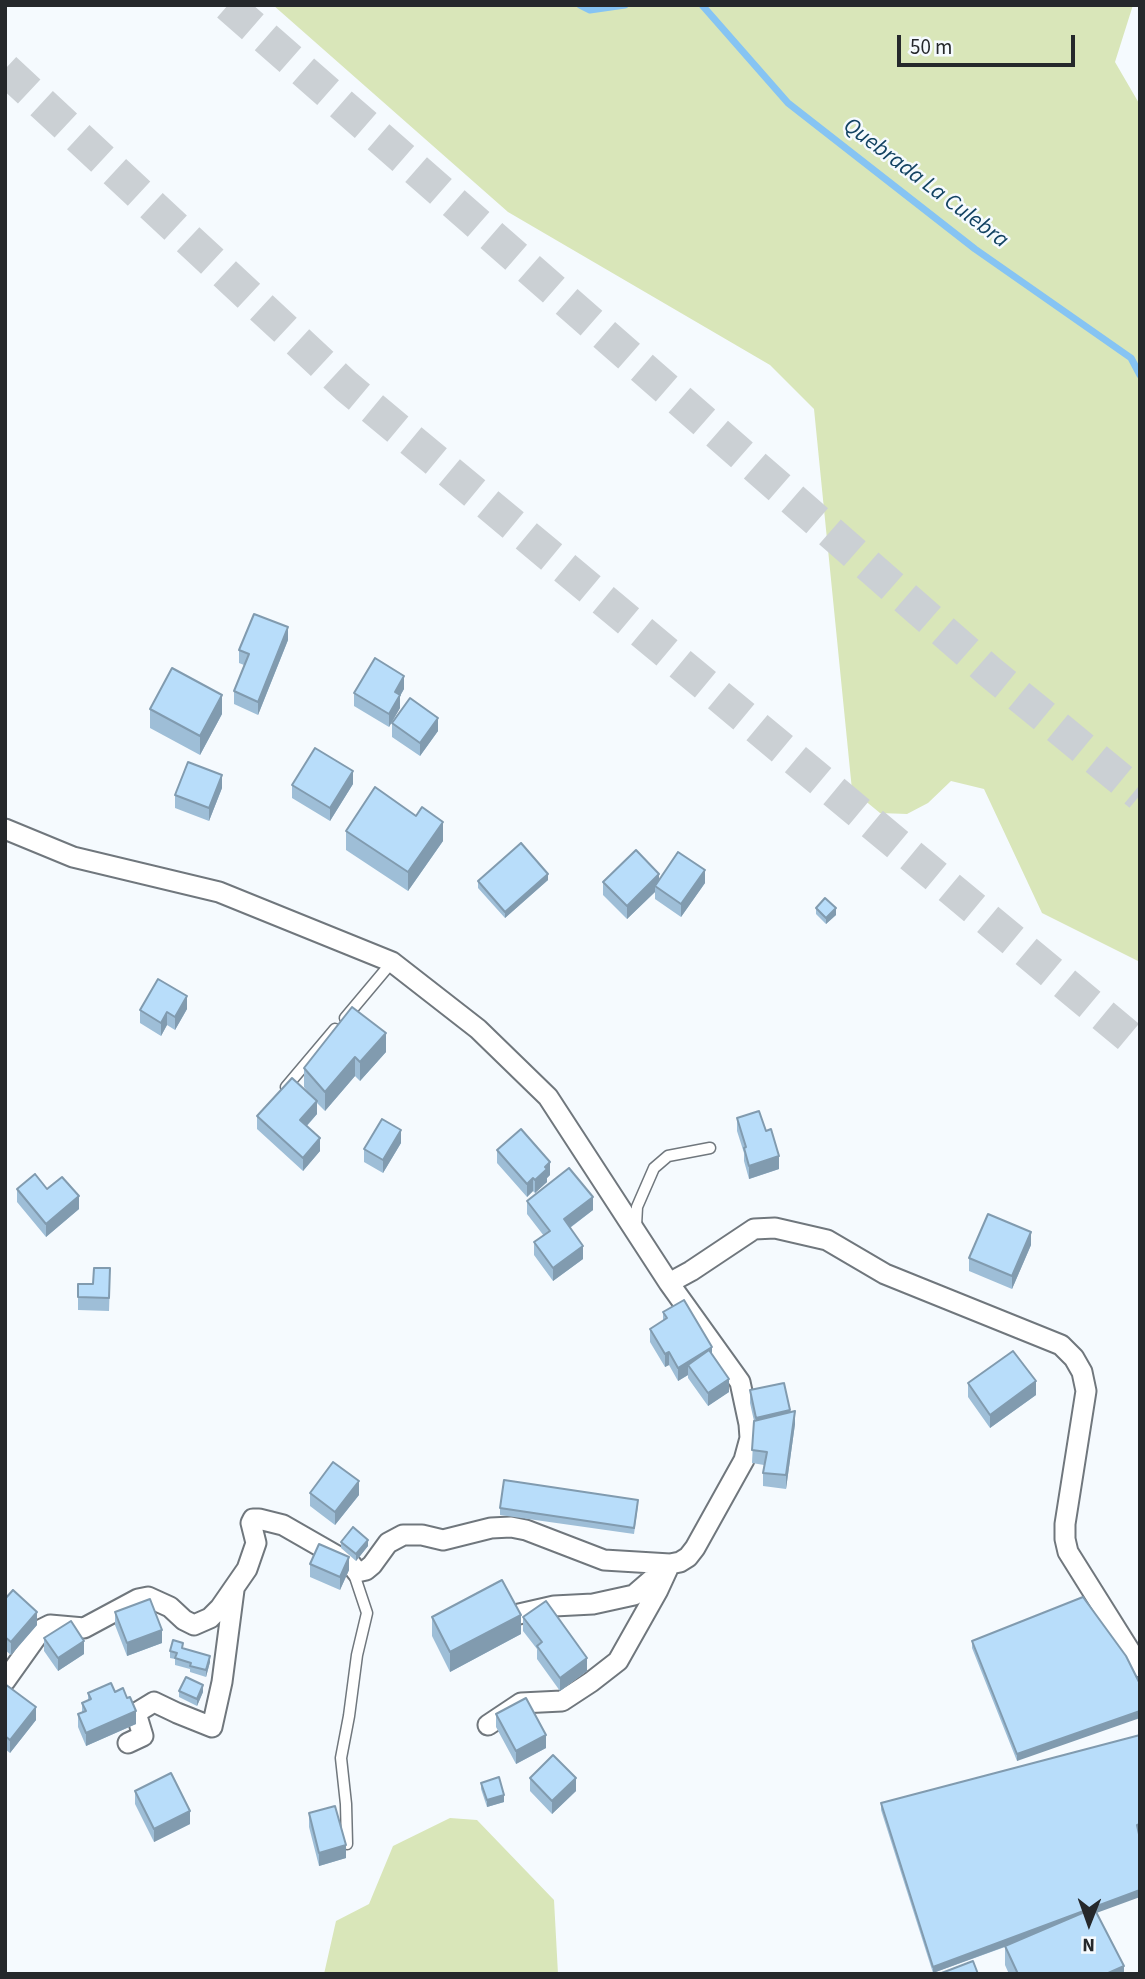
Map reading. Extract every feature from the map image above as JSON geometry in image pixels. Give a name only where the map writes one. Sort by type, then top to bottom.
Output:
[{"type":"street","points":[[5,829],[73,857],[219,892],[392,962],[478,1028],[548,1097],[669,1283],[740,1382],[750,1424],[750,1438],[744,1460],[695,1548],[680,1562],[670,1564],[604,1560],[526,1530],[510,1527],[491,1528],[443,1540],[422,1535],[403,1535],[388,1543],[366,1570],[357,1572],[351,1564],[283,1525],[259,1518],[253,1519],[251,1523],[256,1544],[247,1569],[210,1618],[194,1625],[170,1607],[148,1597],[138,1599],[84,1628],[50,1625],[42,1629],[5,1681]]},
{"type":"street","points":[[669,1283],[754,1229],[775,1228],[827,1240],[884,1274],[1061,1345],[1074,1358],[1082,1372],[1086,1391],[1065,1524],[1068,1552],[1140,1667]]},
{"type":"street","points":[[519,1614],[554,1606],[593,1604],[634,1595],[670,1564]]},
{"type":"street","points":[[488,1725],[521,1703],[562,1701],[618,1661],[670,1564]]},
{"type":"street","points":[[128,1743],[143,1737],[136,1713],[154,1702],[212,1727],[222,1682],[234,1589]]},
{"type":"lane","points":[[278,1096],[392,962]]},
{"type":"lane","points":[[636,1232],[637,1207],[654,1168],[668,1156],[710,1148]]},
{"type":"lane","points":[[347,1844],[341,1758],[357,1655],[367,1613],[351,1564]]},
{"type":"green space","points":[[273,5],[1133,5],[1115,62],[1140,105],[1140,962],[1042,913],[984,789],[951,781],[928,803],[907,814],[880,813],[852,790],[814,409],[770,365],[508,212]]},
{"type":"green space","points":[[450,1818],[477,1820],[554,1900],[558,1974],[324,1974],[336,1921],[369,1904],[393,1846]]},
{"type":"building","points":[[254,614],[288,627],[258,702],[234,691],[249,654],[239,650]]},
{"type":"building","points":[[375,658],[404,676],[395,692],[400,695],[389,714],[354,693]]},
{"type":"building","points":[[172,668],[222,695],[200,736],[150,709]]},
{"type":"building","points":[[410,698],[438,718],[420,743],[392,723]]},
{"type":"building","points":[[315,748],[353,771],[330,808],[292,785]]},
{"type":"building","points":[[188,762],[222,775],[209,808],[175,795]]},
{"type":"building","points":[[375,787],[416,816],[422,807],[443,822],[408,872],[346,831]]},
{"type":"building","points":[[521,843],[548,874],[505,912],[478,881]]},
{"type":"building","points":[[636,850],[659,874],[627,906],[603,882]]},
{"type":"building","points":[[678,852],[705,870],[681,904],[655,886]]},
{"type":"building","points":[[825,898],[836,908],[826,918],[816,908]]},
{"type":"building","points":[[158,979],[187,996],[175,1017],[167,1012],[161,1023],[140,1010]]},
{"type":"building","points":[[352,1007],[386,1033],[360,1062],[355,1057],[325,1092],[304,1068]]},
{"type":"building","points":[[292,1078],[317,1101],[300,1120],[320,1138],[303,1158],[257,1116]]},
{"type":"building","points":[[759,1111],[766,1131],[771,1129],[779,1156],[749,1166],[737,1118]]},
{"type":"building","points":[[382,1119],[401,1130],[383,1160],[364,1149]]},
{"type":"building","points":[[521,1129],[550,1162],[545,1167],[547,1169],[527,1184],[497,1150]]},
{"type":"building","points":[[569,1168],[593,1197],[564,1219],[583,1246],[553,1268],[534,1242],[550,1231],[527,1201]]},
{"type":"building","points":[[35,1174],[47,1189],[62,1177],[79,1196],[46,1224],[17,1189]]},
{"type":"building","points":[[988,1214],[1031,1232],[1012,1276],[969,1258]]},
{"type":"building","points":[[94,1268],[110,1268],[109,1298],[78,1297],[78,1284],[93,1284]]},
{"type":"building","points":[[684,1300],[712,1347],[678,1368],[669,1352],[665,1354],[650,1329],[667,1318],[663,1312]]},
{"type":"building","points":[[709,1350],[729,1379],[708,1393],[688,1365]]},
{"type":"building","points":[[1013,1351],[1036,1381],[990,1415],[968,1383]]},
{"type":"building","points":[[784,1383],[790,1410],[756,1418],[750,1390]]},
{"type":"building","points":[[795,1411],[786,1475],[763,1473],[767,1452],[752,1450],[754,1421]]},
{"type":"building","points":[[333,1462],[359,1481],[335,1512],[310,1493]]},
{"type":"building","points":[[504,1480],[638,1500],[634,1528],[500,1508]]},
{"type":"building","points":[[353,1527],[368,1540],[356,1554],[341,1542]]},
{"type":"building","points":[[319,1544],[349,1557],[340,1577],[310,1564]]},
{"type":"building","points":[[502,1580],[521,1615],[450,1652],[432,1617]]},
{"type":"building","points":[[13,1590],[37,1612],[11,1642],[5,1637],[5,1599]]},
{"type":"building","points":[[1083,1597],[1126,1656],[1140,1684],[1140,1711],[1017,1754],[972,1641]]},
{"type":"building","points":[[150,1599],[162,1630],[127,1643],[115,1612]]},
{"type":"building","points":[[546,1601],[587,1658],[560,1678],[537,1646],[542,1642],[523,1617]]},
{"type":"building","points":[[71,1621],[84,1641],[58,1658],[44,1638]]},
{"type":"building","points":[[173,1640],[183,1643],[182,1648],[210,1656],[206,1670],[175,1658],[177,1653],[170,1651]]},
{"type":"building","points":[[186,1677],[203,1685],[197,1699],[179,1691]]},
{"type":"building","points":[[111,1683],[115,1692],[123,1688],[136,1711],[86,1733],[78,1714],[86,1711],[82,1703],[91,1699],[88,1693]]},
{"type":"building","points":[[5,1684],[36,1707],[10,1740],[5,1736]]},
{"type":"building","points":[[526,1698],[546,1735],[516,1751],[496,1714]]},
{"type":"building","points":[[1140,1735],[1140,1824],[1137,1825],[1140,1839],[1140,1890],[933,1967],[881,1803]]},
{"type":"building","points":[[553,1755],[576,1778],[552,1801],[530,1778]]},
{"type":"building","points":[[171,1773],[190,1811],[154,1829],[135,1791]]},
{"type":"building","points":[[499,1777],[504,1795],[487,1800],[481,1783]]},
{"type":"building","points":[[335,1806],[346,1845],[319,1853],[309,1813]]},
{"type":"building","points":[[1094,1908],[1124,1966],[1106,1974],[1018,1974],[1005,1946]]},
{"type":"building","points":[[973,1961],[978,1974],[939,1974]]},
{"type":"waterway","name":"Quebrada La Culebra","points":[[580,5],[590,10],[625,5]]},
{"type":"waterway","name":"Quebrada La Culebra","points":[[702,5],[788,103],[975,249],[1131,358],[1140,375]]},
{"type":"tunnel","points":[[228,5],[990,672],[1140,795]]},
{"type":"tunnel","points":[[5,69],[346,386],[1140,1046]]}]
